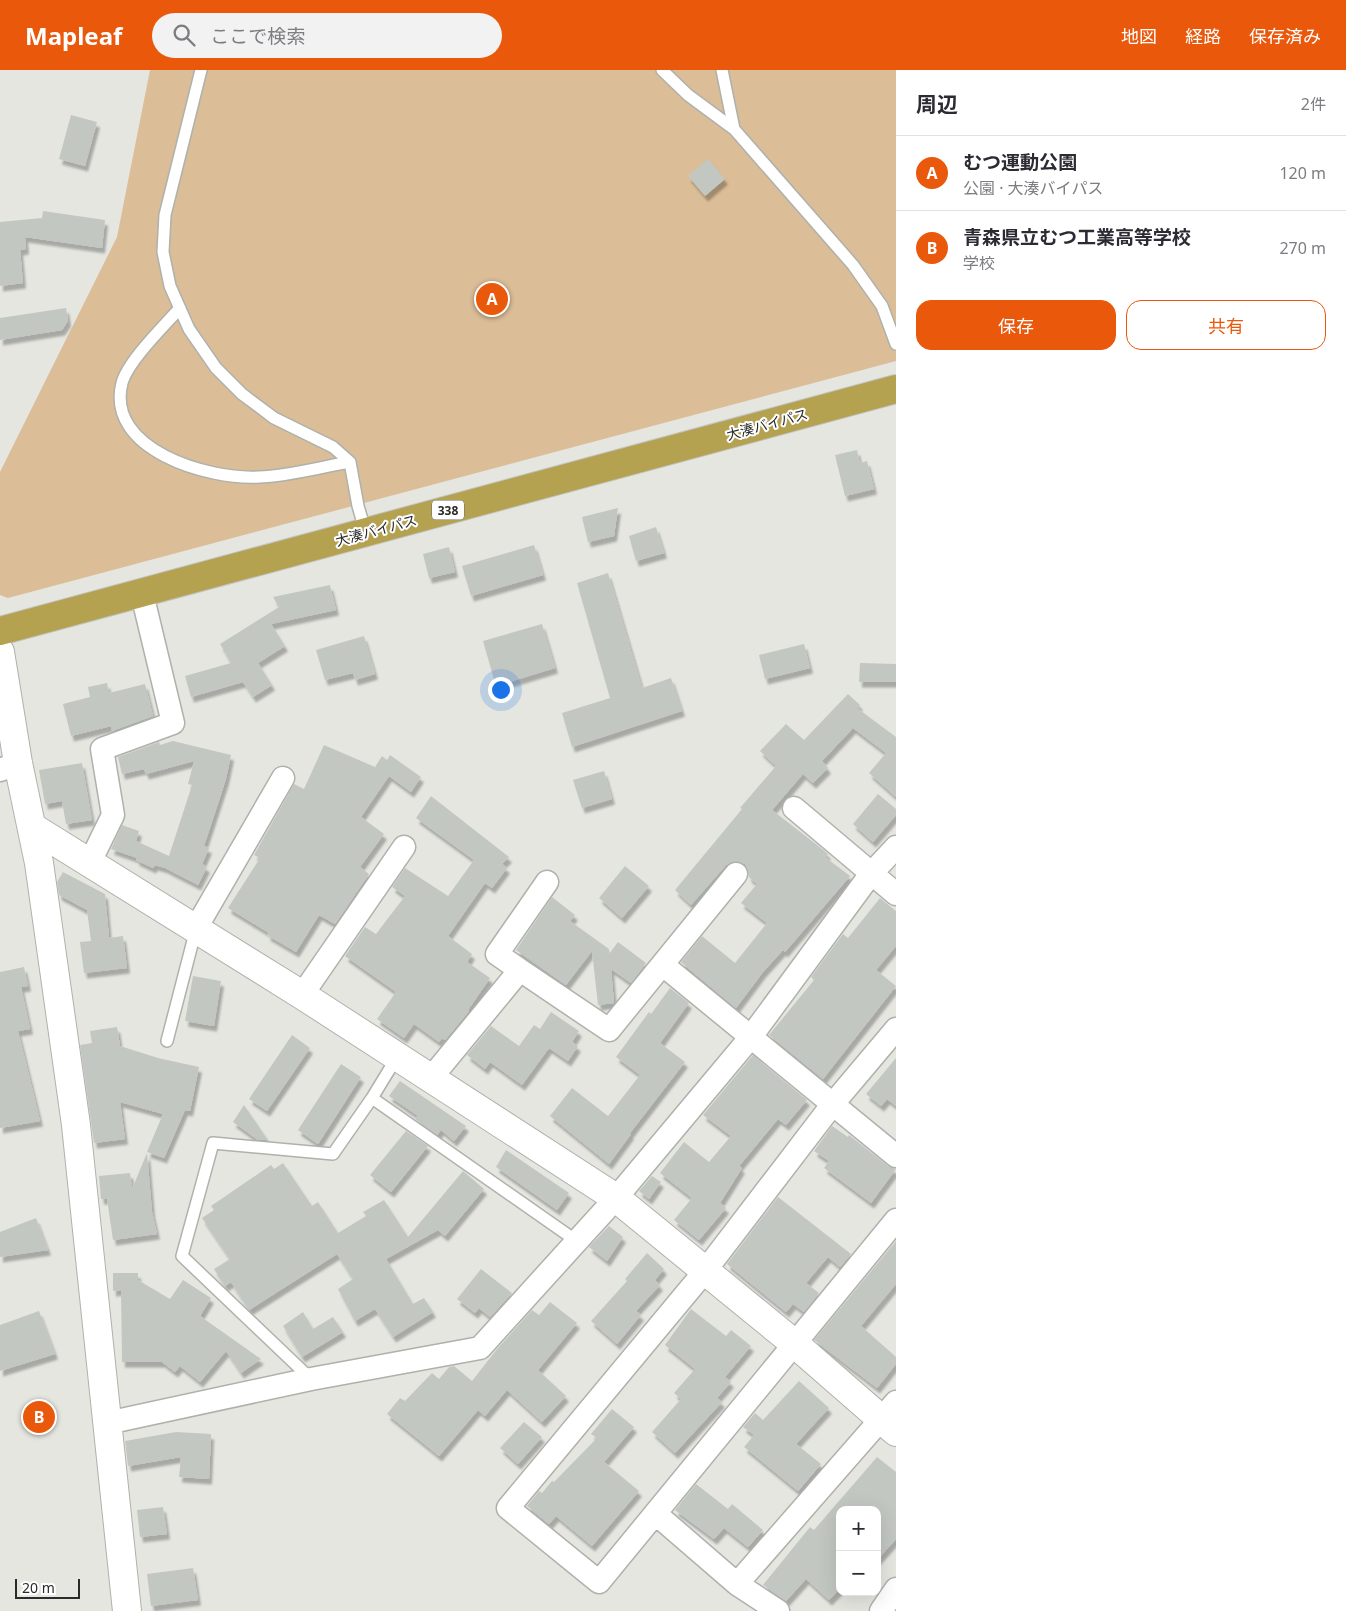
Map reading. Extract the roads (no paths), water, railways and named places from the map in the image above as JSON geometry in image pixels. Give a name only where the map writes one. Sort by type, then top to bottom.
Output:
[{"type":"highway","name":"大湊バイパス","points":[[0,631],[896,389]]},
{"type":"street","points":[[90,862],[113,815],[102,749],[173,723],[142,594]]},
{"type":"street","points":[[0,652],[9,766],[32,827],[76,1125],[127,1611]]},
{"type":"street","points":[[196,928],[283,778]]},
{"type":"street","points":[[794,808],[870,875],[896,894]]},
{"type":"street","points":[[32,827],[302,995],[616,1198],[795,1344],[891,1418],[737,1584]]},
{"type":"street","points":[[302,995],[404,847]]},
{"type":"street","points":[[107,1423],[310,1379],[480,1348],[578,1242],[750,1038],[870,875],[896,847]]},
{"type":"street","points":[[547,882],[497,954],[609,1030],[736,874]]},
{"type":"street","points":[[662,964],[896,1156]]},
{"type":"street","points":[[431,1078],[520,970]]},
{"type":"street","points":[[896,1029],[832,1105],[705,1271],[508,1508],[599,1582],[896,1220]]},
{"type":"street","points":[[656,1514],[737,1584],[778,1611]]},
{"type":"street","points":[[880,1611],[896,1589]]},
{"type":"lane","points":[[201,70],[165,215],[163,252],[170,286],[189,329],[216,368],[242,394],[274,418],[333,447],[350,462],[358,506],[366,532]]},
{"type":"lane","points":[[662,70],[688,95],[734,129],[853,265],[882,306],[896,344]]},
{"type":"lane","points":[[722,70],[734,129]]},
{"type":"lane","points":[[180,308],[141,352],[122,382],[119,405],[126,425],[140,439],[165,456],[198,468],[232,476],[260,477],[350,462]]},
{"type":"lane","points":[[168,1041],[196,928]]},
{"type":"lane","points":[[310,1379],[182,1256],[213,1143],[333,1154],[372,1098],[397,1056]]},
{"type":"lane","points":[[372,1098],[578,1242]]},
{"type":"place","name":"むつ運動公園","points":[[492,299]]},
{"type":"place","name":"青森県立むつ工業高等学校","points":[[39,1417]]}]
